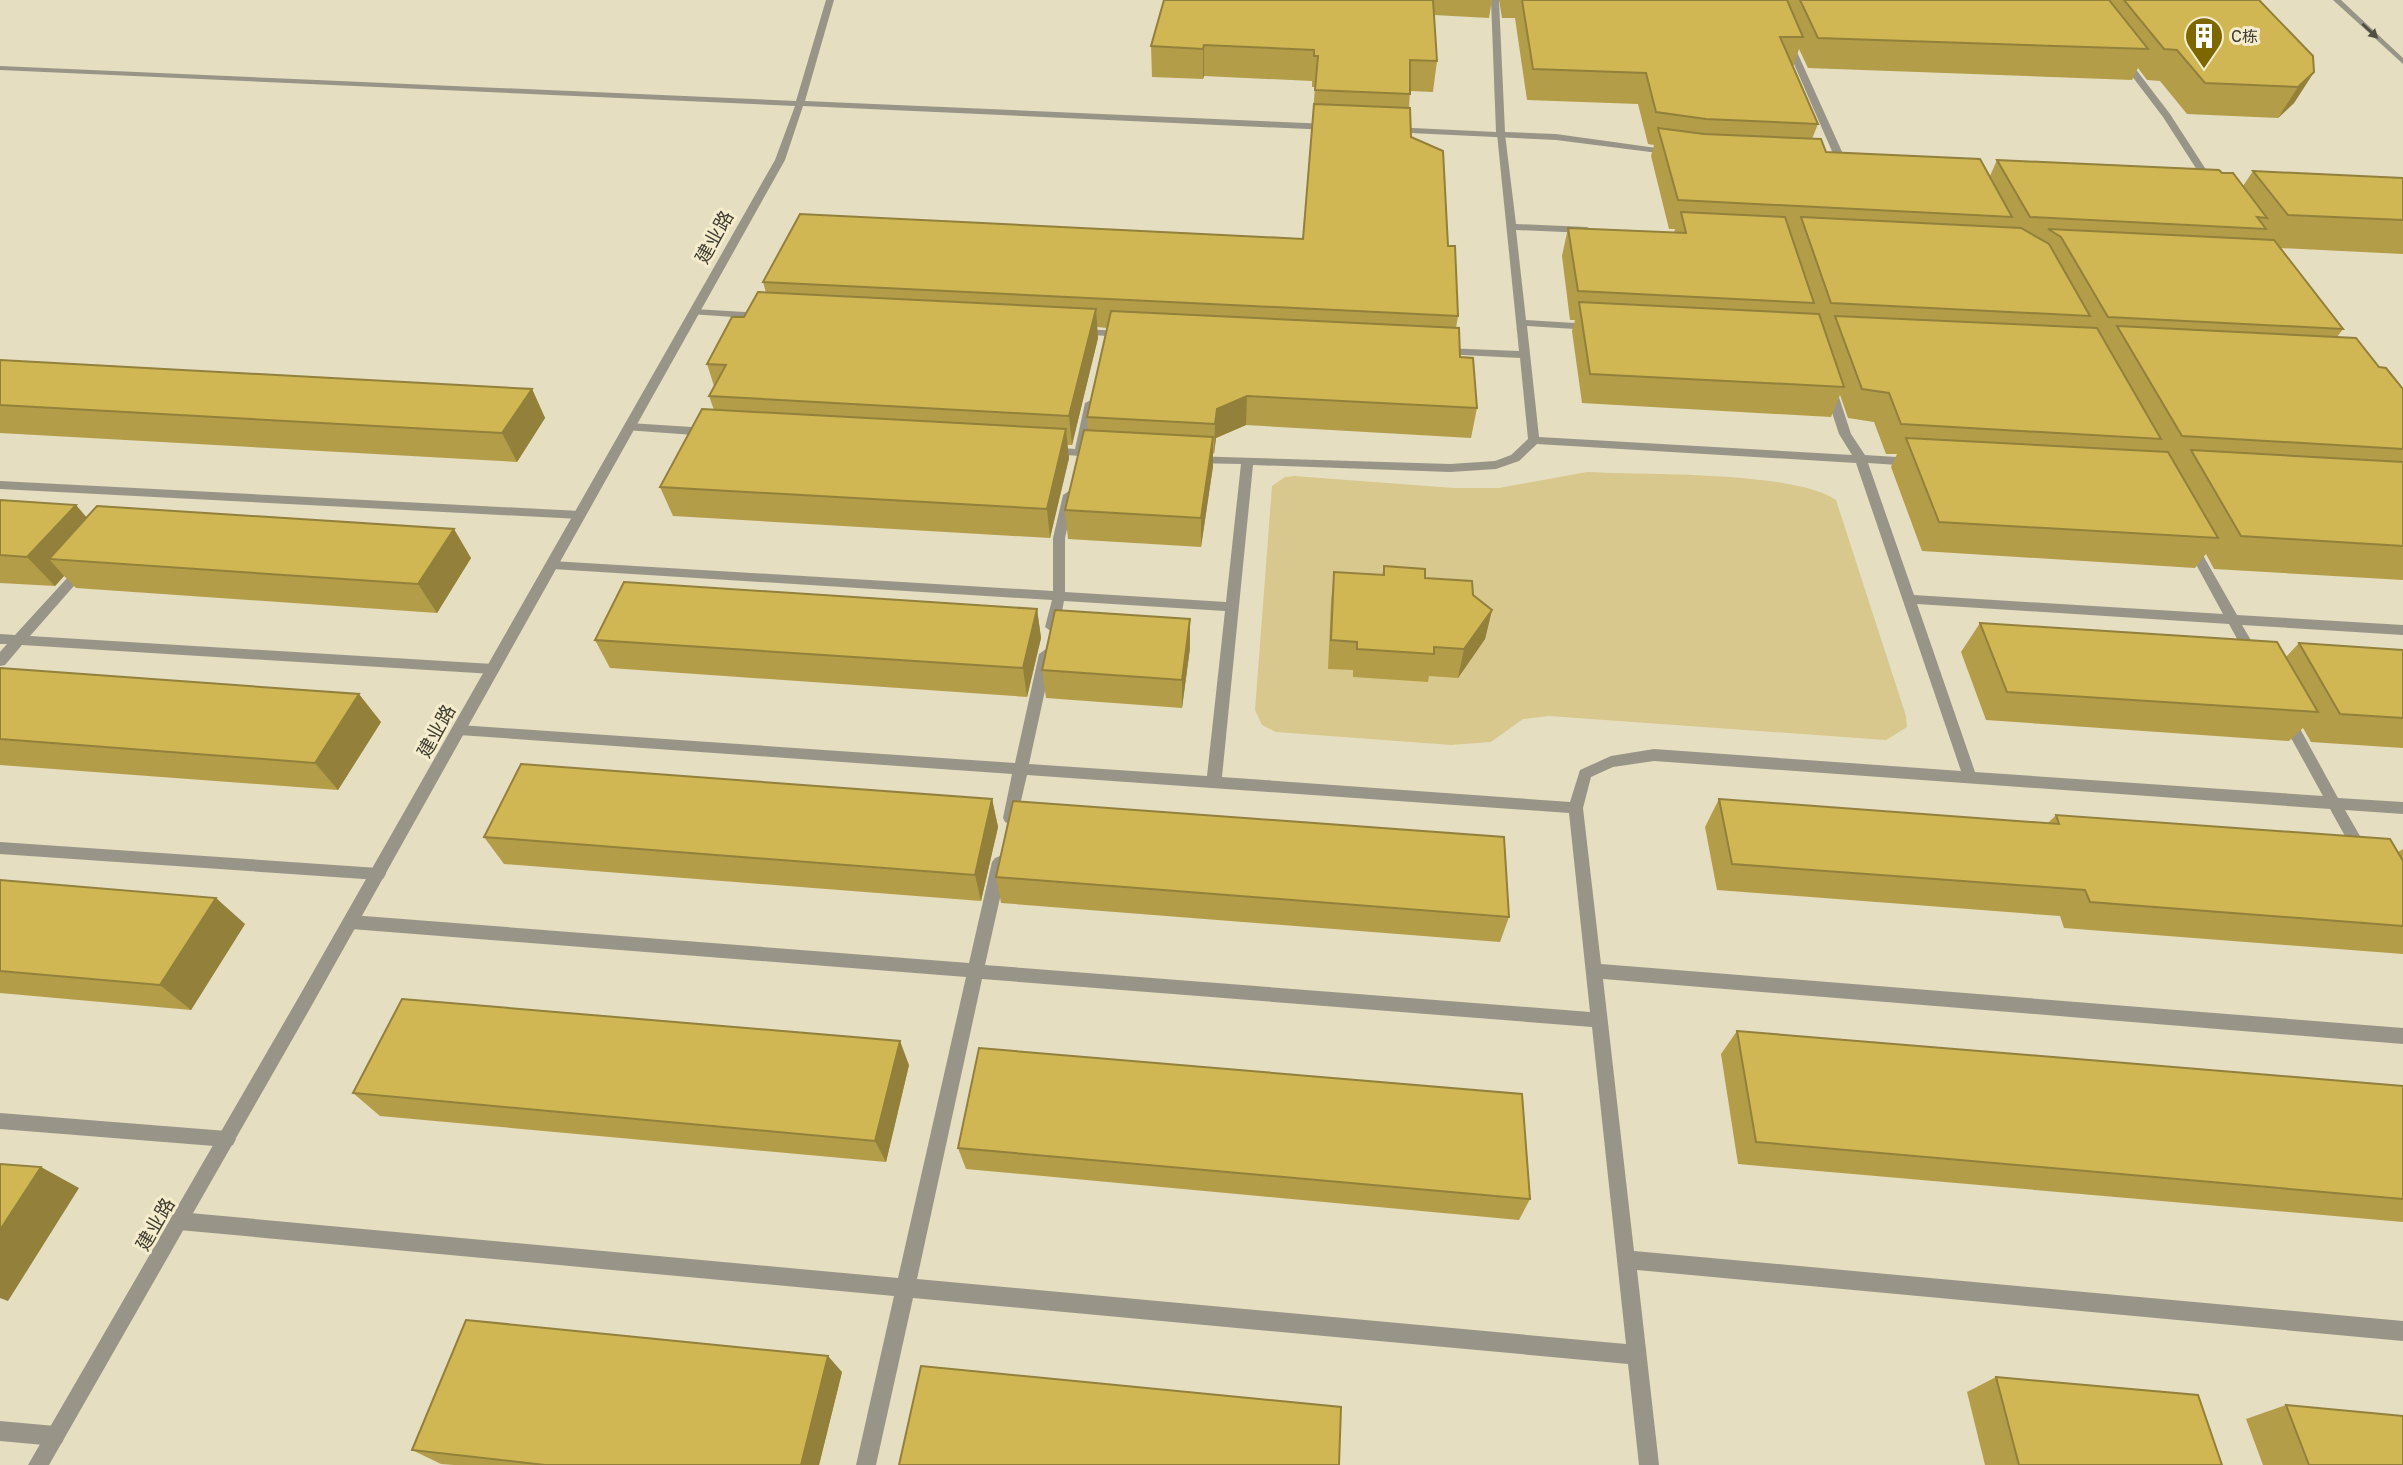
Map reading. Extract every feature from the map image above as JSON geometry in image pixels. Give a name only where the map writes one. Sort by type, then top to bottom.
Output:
[{"type":"street","name":"建业路","points":[[38,1465],[351,922],[780,160],[800,104],[830,0]]},
{"type":"street","points":[[1496,0],[1501,134],[1534,440]]},
{"type":"street","points":[[2337,0],[2403,62]]},
{"type":"street","points":[[1781,25],[1843,165]]},
{"type":"street","points":[[2119,53],[2167,116],[2208,181]]},
{"type":"street","points":[[0,68],[1336,127]]},
{"type":"street","points":[[1378,129],[1556,137],[1683,155]]},
{"type":"street","points":[[1833,164],[1857,165]]},
{"type":"street","points":[[2195,181],[2208,181],[2219,187]]},
{"type":"street","points":[[1512,227],[1605,231]]},
{"type":"street","points":[[694,312],[777,316]]},
{"type":"street","points":[[1522,323],[1605,327]]},
{"type":"street","points":[[1065,331],[1105,340],[1135,335]]},
{"type":"street","points":[[1428,350],[1525,355]]},
{"type":"street","points":[[1825,374],[1845,434],[1861,459],[1970,777]]},
{"type":"street","points":[[866,1465],[1059,597],[1059,538],[1094,387]]},
{"type":"street","points":[[629,428],[725,433]]},
{"type":"street","points":[[1177,458],[1247,463],[1450,468],[1496,465],[1515,458],[1534,440],[1931,463]]},
{"type":"street","points":[[1038,451],[1076,465],[1107,455]]},
{"type":"street","points":[[1214,783],[1247,463]]},
{"type":"street","points":[[0,485],[145,498],[580,515]]},
{"type":"street","points":[[2186,536],[2260,669]]},
{"type":"street","points":[[0,661],[88,562]]},
{"type":"street","points":[[552,565],[1232,607]]},
{"type":"street","points":[[1909,599],[2403,631]]},
{"type":"street","points":[[0,639],[493,669]]},
{"type":"street","points":[[2280,705],[2365,860]]},
{"type":"street","points":[[459,730],[1576,808]]},
{"type":"street","points":[[1649,1465],[1576,808],[1585,774],[1611,762],[1654,755],[2403,808]]},
{"type":"street","points":[[0,848],[378,874]]},
{"type":"street","points":[[351,922],[1600,1020]]},
{"type":"street","points":[[1594,971],[2403,1036]]},
{"type":"street","points":[[0,1121],[227,1139]]},
{"type":"street","points":[[179,1221],[1637,1355]]},
{"type":"street","points":[[1627,1260],[2403,1331]]},
{"type":"street","points":[[0,1431],[55,1436]]},
{"type":"shaded area","points":[[1587,472],[1754,479],[1816,491],[1836,500],[1906,716],[1907,727],[1886,740],[1549,716],[1523,719],[1491,742],[1451,745],[1276,732],[1262,725],[1255,710],[1272,486],[1285,477],[1294,476],[1454,488],[1499,488]]},
{"type":"building","points":[[1164,0],[1433,0],[1437,61],[1410,60],[1410,94],[1315,90],[1318,56],[1314,56],[1314,50],[1204,45],[1203,49],[1151,46]]},
{"type":"building","points":[[1522,0],[1787,0],[1803,37],[1780,37],[1818,124],[1706,119],[1656,112],[1646,73],[1533,69]]},
{"type":"building","points":[[1800,0],[2109,0],[2148,49],[1818,38]]},
{"type":"building","points":[[2124,0],[2259,0],[2313,56],[2314,72],[2298,87],[2205,83],[2177,50],[2164,49]]},
{"type":"building","points":[[1314,104],[1410,108],[1411,137],[1443,151],[1448,246],[1455,246],[1458,316],[763,282],[800,214],[1303,239]]},
{"type":"building","points":[[1658,128],[1704,134],[1821,139],[1826,152],[1980,159],[2012,217],[1678,200]]},
{"type":"building","points":[[1997,160],[2219,170],[2222,173],[2233,173],[2267,218],[2257,217],[2266,229],[2030,217]]},
{"type":"building","points":[[2253,171],[2403,178],[2403,220],[2288,215]]},
{"type":"building","points":[[1681,212],[1785,217],[1814,303],[1578,291],[1568,228],[1686,233]]},
{"type":"building","points":[[1801,217],[2021,228],[2049,244],[2090,316],[1831,303]]},
{"type":"building","points":[[2048,229],[2274,240],[2343,329],[2108,317],[2061,237]]},
{"type":"building","points":[[758,292],[1096,309],[1069,416],[709,396],[726,365],[707,364],[732,317],[744,317]]},
{"type":"building","points":[[1579,302],[1819,314],[1844,387],[1590,374]]},
{"type":"building","points":[[1111,311],[1459,328],[1460,357],[1473,358],[1477,408],[1247,396],[1217,409],[1215,424],[1087,417]]},
{"type":"building","points":[[1835,316],[2097,328],[2161,439],[1901,424],[1889,393],[1862,389]]},
{"type":"building","points":[[2117,326],[2356,338],[2379,367],[2386,368],[2403,389],[2403,449],[2182,436]]},
{"type":"building","points":[[0,360],[532,389],[502,433],[0,405]]},
{"type":"building","points":[[702,409],[1066,429],[1047,509],[660,487]]},
{"type":"building","points":[[1084,430],[1213,437],[1201,518],[1065,510]]},
{"type":"building","points":[[1906,438],[2168,452],[2218,538],[1939,522]]},
{"type":"building","points":[[2191,450],[2403,462],[2403,546],[2241,536]]},
{"type":"building","points":[[0,500],[76,505],[27,557],[0,555]]},
{"type":"building","points":[[97,506],[454,529],[418,584],[49,559]]},
{"type":"building","points":[[1384,566],[1425,569],[1425,578],[1472,581],[1473,595],[1492,610],[1464,649],[1434,647],[1434,654],[1357,649],[1357,642],[1331,640],[1334,572],[1384,575]]},
{"type":"building","points":[[624,582],[1037,609],[1023,668],[595,640]]},
{"type":"building","points":[[1055,610],[1190,619],[1182,680],[1042,670]]},
{"type":"building","points":[[1980,623],[2277,642],[2318,712],[2007,692]]},
{"type":"building","points":[[2299,643],[2403,650],[2403,718],[2340,714]]},
{"type":"building","points":[[0,668],[359,694],[315,763],[0,739]]},
{"type":"building","points":[[521,764],[992,799],[975,875],[484,837]]},
{"type":"building","points":[[1719,799],[2059,824],[2056,815],[2390,839],[2403,861],[2403,926],[2090,902],[2085,890],[1732,864]]},
{"type":"building","points":[[1013,801],[1504,837],[1509,917],[996,877]]},
{"type":"building","points":[[0,880],[216,898],[160,985],[0,971]]},
{"type":"building","points":[[402,999],[900,1041],[875,1141],[353,1093]]},
{"type":"building","points":[[1737,1031],[2403,1086],[2403,1199],[1756,1142]]},
{"type":"building","points":[[979,1048],[1522,1094],[1530,1199],[958,1148]]},
{"type":"building","points":[[0,1164],[41,1167],[0,1230]]},
{"type":"building","points":[[466,1320],[828,1356],[801,1465],[545,1465],[412,1450]]},
{"type":"building","points":[[921,1366],[1341,1407],[1339,1465],[899,1465]]},
{"type":"building","points":[[1996,1377],[2198,1395],[2222,1465],[2019,1465]]},
{"type":"building","points":[[2286,1405],[2403,1416],[2403,1465],[2309,1465]]},
{"type":"place","name":"C栋","points":[[2204,70]]}]
